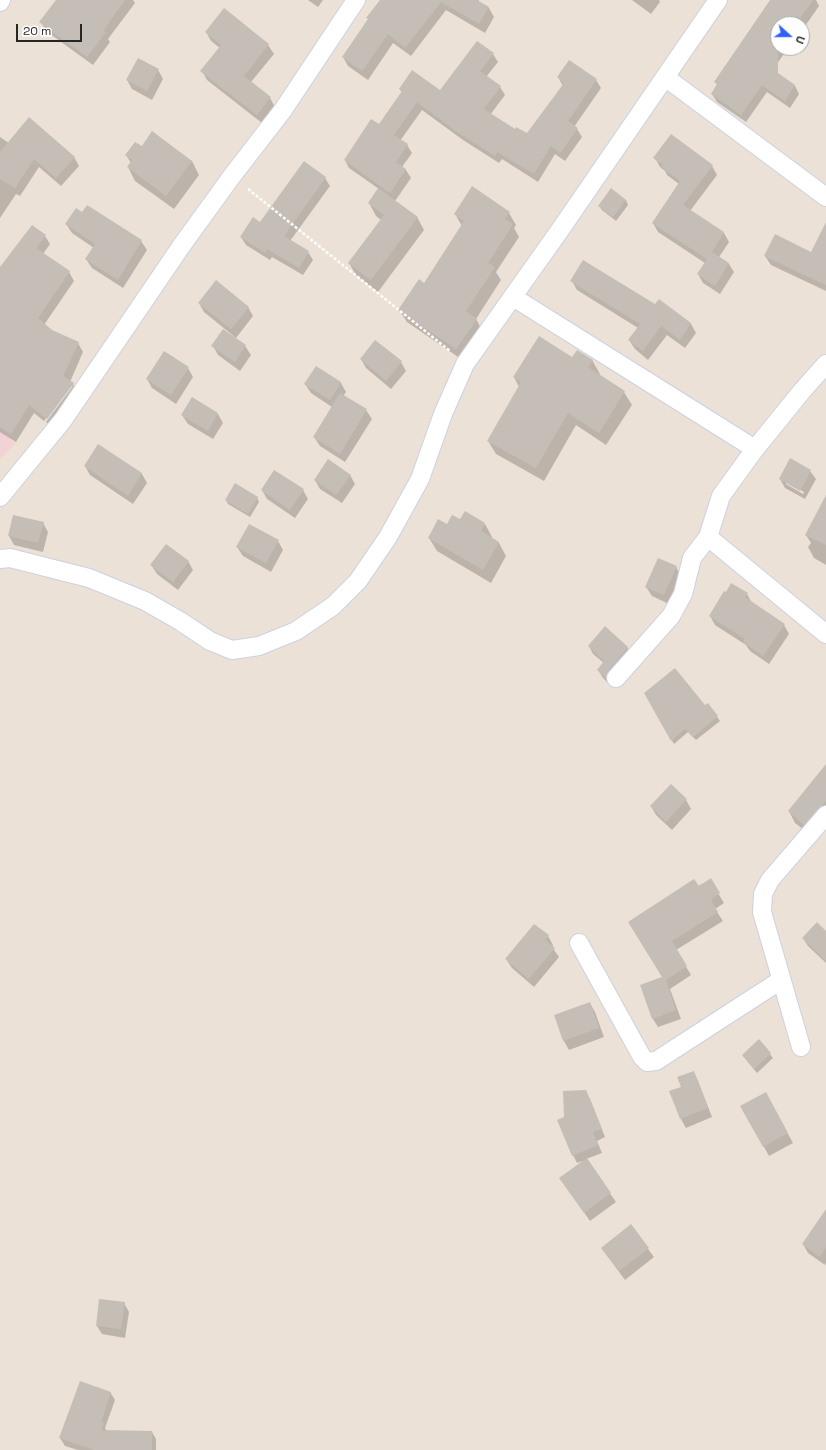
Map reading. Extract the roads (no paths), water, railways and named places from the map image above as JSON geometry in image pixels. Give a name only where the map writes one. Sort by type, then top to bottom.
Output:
[{"type":"street","points":[[0,497],[63,420],[182,245],[232,176],[283,110],[356,0]]},
{"type":"street","points":[[0,559],[10,558],[89,578],[145,600],[210,640],[232,650],[259,646],[296,631],[333,606],[358,581],[388,537],[420,479],[443,414],[465,364],[718,0]]},
{"type":"street","points":[[665,77],[826,197]]},
{"type":"street","points":[[512,297],[755,449]]},
{"type":"street","points":[[616,678],[671,616],[683,594],[692,558],[708,537],[721,496],[755,449],[826,364]]},
{"type":"street","points":[[708,537],[826,634]]},
{"type":"street","points":[[801,1047],[762,912],[763,894],[770,880],[826,815]]},
{"type":"street","points":[[579,943],[642,1057],[647,1062],[656,1062],[781,980]]}]
